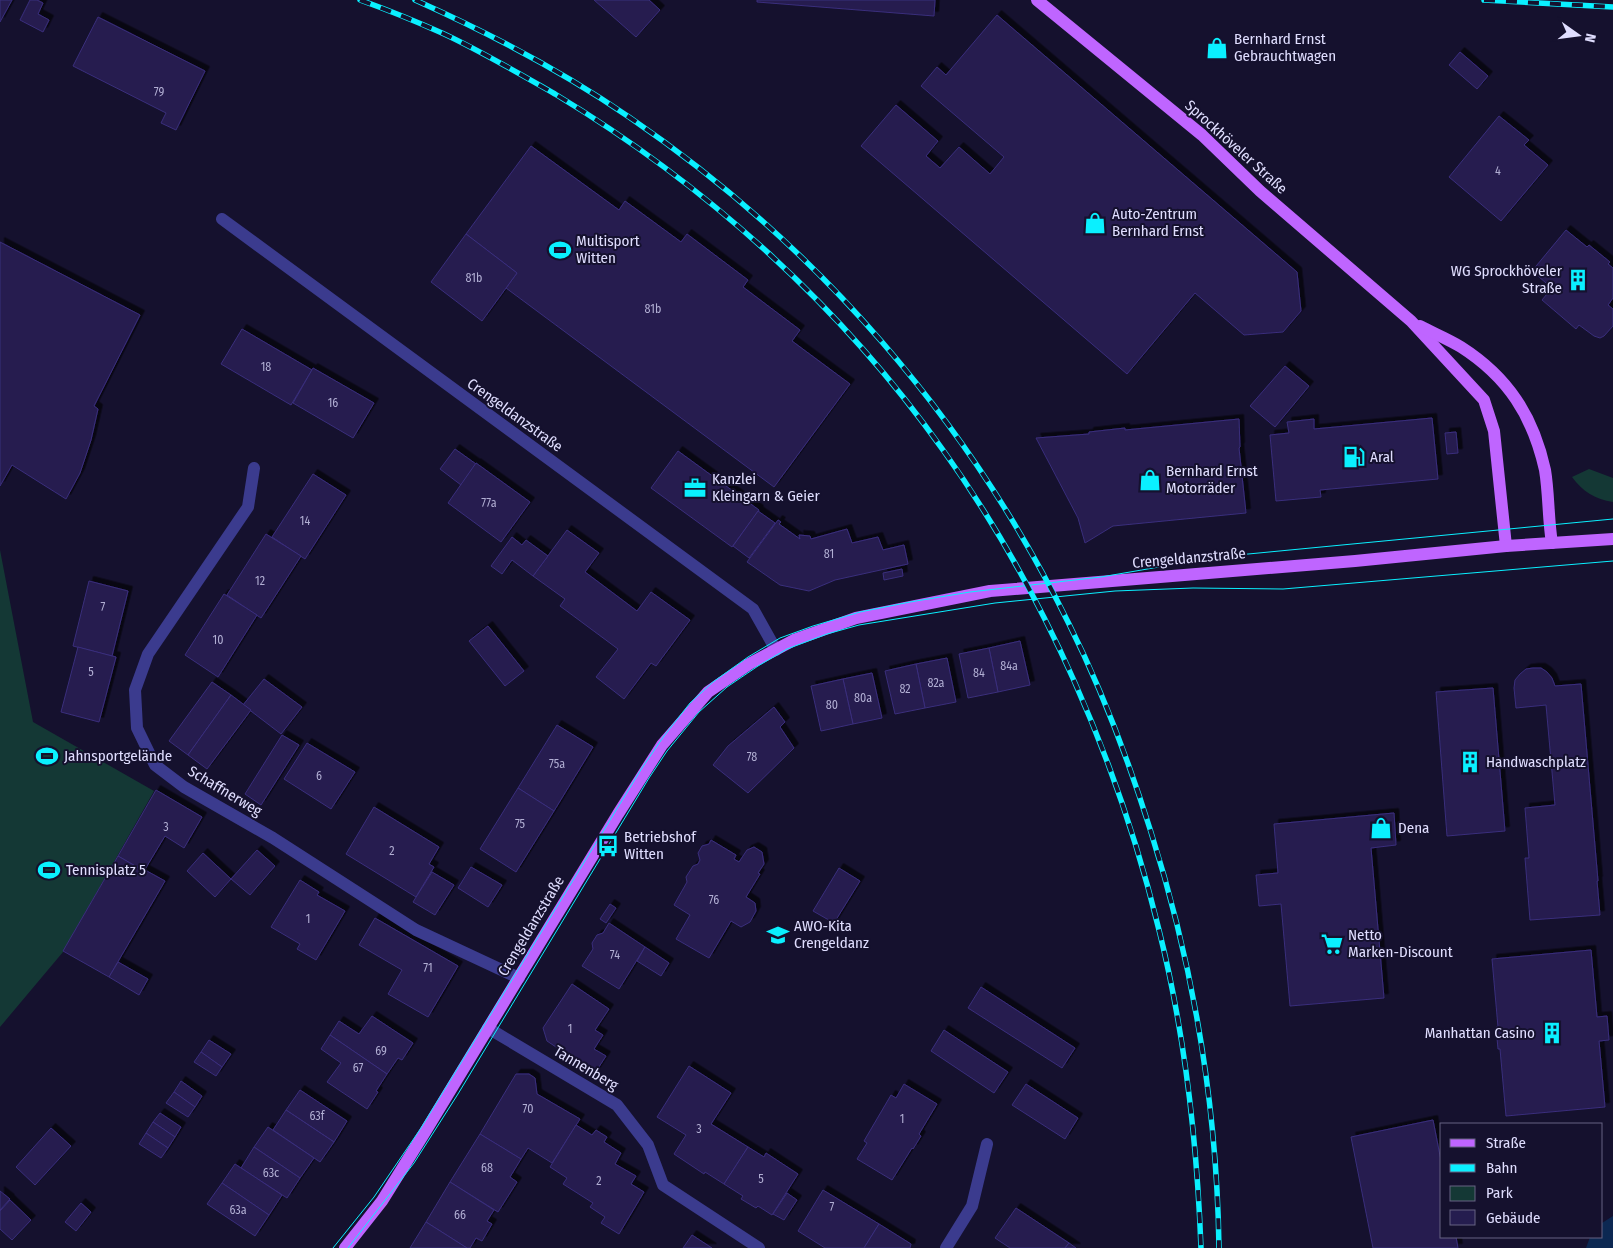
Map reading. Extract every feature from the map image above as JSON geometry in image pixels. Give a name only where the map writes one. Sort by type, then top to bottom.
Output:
[{"type":"main road","name":"Sprockhöveler Straße","points":[[1037,0],[1202,135],[1260,191],[1411,321],[1484,400],[1494,431],[1506,546]]},
{"type":"main road","name":"Sprockhöveler Straße","points":[[1411,321],[1461,347],[1490,369],[1516,397],[1528,418],[1545,471],[1552,543]]},
{"type":"main road","name":"Crengeldanzstraße","points":[[345,1248],[382,1201],[662,745],[708,692],[749,664],[794,640],[856,618],[990,591],[1364,561],[1506,546],[1613,539]]},
{"type":"street","name":"Crengeldanzstraße","points":[[222,219],[753,609],[776,650]]},
{"type":"street","name":"Schaffnerweg","points":[[254,468],[248,507],[148,654],[135,690],[137,728],[155,765],[184,787],[273,838],[416,930],[519,978]]},
{"type":"street","name":"Tannenberg","points":[[488,1028],[617,1105],[648,1146],[663,1185],[759,1248]]},
{"type":"street","points":[[946,1248],[972,1206],[987,1144]]},
{"type":"green space","points":[[1589,469],[1613,478],[1613,502],[1590,494],[1572,477]]},
{"type":"green space","name":"Jahnsportgelände","points":[[0,550],[33,722],[154,791],[63,952],[0,1027]]},
{"type":"water","points":[[1613,1216],[1613,1248],[1586,1248],[1590,1238],[1603,1238],[1603,1222]]},
{"type":"building","points":[[0,0],[12,0],[0,22]]},
{"type":"building","points":[[30,0],[37,0],[43,3],[38,14],[49,20],[43,32],[20,20]]},
{"type":"building","points":[[594,0],[649,0],[660,10],[636,37]]},
{"type":"building","points":[[757,0],[935,0],[934,16],[757,2]]},
{"type":"building","name":"Auto-Zentrum Bernhard Ernst","points":[[997,15],[1297,272],[1301,311],[1283,332],[1244,335],[1195,293],[1127,374],[861,146],[896,105],[938,141],[926,156],[940,168],[959,147],[990,174],[1004,157],[921,86],[937,67],[946,75]]},
{"type":"building","points":[[98,17],[205,71],[176,130],[161,123],[166,113],[73,66]]},
{"type":"building","points":[[1460,52],[1488,76],[1477,89],[1449,65]]},
{"type":"building","points":[[1499,116],[1529,140],[1524,145],[1548,165],[1501,221],[1449,177]]},
{"type":"building","points":[[531,146],[619,210],[625,201],[681,242],[687,234],[748,280],[743,287],[800,330],[792,341],[850,384],[774,487],[506,288],[517,273],[466,234]]},
{"type":"building","name":"WG Sprockhöveler Straße","points":[[1566,230],[1587,247],[1589,245],[1610,262],[1608,264],[1613,268],[1613,298],[1608,305],[1613,309],[1613,326],[1600,338],[1579,325],[1576,329],[1542,300],[1552,288],[1532,271]]},
{"type":"building","points":[[466,234],[517,273],[482,321],[431,282]]},
{"type":"building","points":[[0,242],[140,315],[94,406],[98,409],[91,440],[80,473],[66,499],[12,465],[0,486]]},
{"type":"building","points":[[242,329],[312,370],[291,405],[221,364]]},
{"type":"building","points":[[1285,366],[1309,386],[1275,427],[1250,406]]},
{"type":"building","points":[[313,368],[374,403],[353,438],[293,403]]},
{"type":"building","name":"Aral","points":[[1432,418],[1438,479],[1320,490],[1321,497],[1276,501],[1270,435],[1289,433],[1287,422],[1314,419],[1314,429]]},
{"type":"building","name":"Bernhard Ernst Motorräder","points":[[1239,419],[1239,448],[1246,513],[1113,526],[1085,543],[1078,518],[1036,438],[1089,434],[1089,432],[1125,428],[1125,430]]},
{"type":"building","points":[[1456,432],[1458,453],[1447,454],[1445,433]]},
{"type":"building","points":[[455,449],[476,464],[461,485],[440,469]]},
{"type":"building","points":[[678,451],[759,510],[732,547],[651,488]]},
{"type":"building","points":[[476,463],[530,502],[501,542],[448,503]]},
{"type":"building","points":[[313,474],[346,495],[305,559],[272,537]]},
{"type":"building","points":[[758,511],[775,523],[749,558],[733,546]]},
{"type":"building","points":[[778,520],[781,522],[779,524],[800,539],[799,535],[810,536],[811,539],[847,529],[852,543],[878,537],[883,550],[904,545],[908,564],[835,580],[809,591],[780,585],[747,562]]},
{"type":"building","points":[[567,530],[599,553],[585,572],[637,611],[651,592],[690,620],[656,666],[651,663],[624,699],[596,677],[618,649],[560,606],[565,599],[533,576]]},
{"type":"building","points":[[266,534],[301,556],[261,618],[227,595]]},
{"type":"building","points":[[512,537],[522,545],[526,540],[548,556],[533,576],[512,560],[502,574],[491,566]]},
{"type":"building","points":[[902,569],[903,576],[884,580],[883,573]]},
{"type":"building","points":[[89,581],[128,591],[112,656],[73,646]]},
{"type":"building","points":[[224,594],[257,615],[218,677],[185,655]]},
{"type":"building","points":[[488,626],[524,671],[505,686],[469,641]]},
{"type":"building","points":[[1020,641],[1030,685],[998,692],[989,648]]},
{"type":"building","points":[[78,647],[116,657],[99,722],[61,712]]},
{"type":"building","points":[[989,648],[998,692],[968,698],[959,654]]},
{"type":"building","points":[[947,658],[956,702],[925,708],[916,664]]},
{"type":"building","points":[[916,664],[925,708],[895,714],[885,671]]},
{"type":"building","points":[[1541,668],[1547,672],[1555,686],[1581,684],[1600,915],[1530,920],[1525,858],[1529,858],[1525,808],[1555,805],[1546,705],[1516,708],[1515,680],[1526,669]]},
{"type":"building","points":[[872,673],[882,718],[853,724],[843,679]]},
{"type":"building","points":[[264,679],[302,707],[281,734],[243,705]]},
{"type":"building","points":[[843,679],[853,724],[821,731],[811,686]]},
{"type":"building","points":[[212,682],[231,695],[188,755],[169,741]]},
{"type":"building","name":"Handwaschplatz","points":[[1493,688],[1505,831],[1447,836],[1436,692]]},
{"type":"building","points":[[231,695],[251,710],[207,769],[188,755]]},
{"type":"building","points":[[774,707],[785,722],[780,727],[794,748],[748,793],[713,765],[728,746]]},
{"type":"building","points":[[557,725],[593,747],[554,811],[518,788]]},
{"type":"building","points":[[282,735],[299,745],[261,805],[245,794]]},
{"type":"building","points":[[307,743],[355,772],[331,809],[284,779]]},
{"type":"building","points":[[518,788],[554,811],[516,872],[480,849]]},
{"type":"building","points":[[156,790],[202,817],[184,848],[165,836],[144,871],[118,856]]},
{"type":"building","points":[[374,807],[439,847],[429,864],[434,867],[416,897],[346,854]]},
{"type":"building","name":"Netto Marken-Discount","points":[[1394,813],[1396,845],[1371,848],[1384,998],[1290,1006],[1281,904],[1259,906],[1256,875],[1278,873],[1274,824]]},
{"type":"building","points":[[711,840],[736,855],[734,859],[739,862],[747,850],[754,847],[762,852],[764,864],[746,897],[755,903],[756,911],[750,922],[741,927],[731,921],[709,958],[676,939],[690,915],[674,905],[687,882],[686,877],[693,866],[698,864],[700,860],[698,853],[702,846],[709,844]]},
{"type":"building","points":[[257,850],[275,866],[250,895],[231,879]]},
{"type":"building","points":[[203,853],[231,879],[215,897],[187,871]]},
{"type":"building","points":[[118,856],[165,881],[109,977],[63,951]]},
{"type":"building","points":[[471,867],[502,885],[488,907],[458,888]]},
{"type":"building","points":[[839,868],[860,881],[834,923],[813,911]]},
{"type":"building","points":[[432,872],[454,885],[435,915],[413,902]]},
{"type":"building","points":[[300,880],[319,892],[317,895],[345,911],[316,960],[297,949],[300,944],[271,927]]},
{"type":"building","points":[[610,904],[616,908],[606,923],[600,919]]},
{"type":"building","points":[[375,918],[458,966],[428,1017],[388,994],[402,970],[359,945]]},
{"type":"building","points":[[609,923],[645,947],[619,989],[582,966],[593,949],[592,943],[597,935],[603,933]]},
{"type":"building","points":[[645,947],[669,963],[661,976],[637,961]]},
{"type":"building","name":"Manhattan Casino","points":[[1591,950],[1597,1017],[1607,1016],[1609,1040],[1599,1041],[1605,1107],[1506,1116],[1500,1049],[1498,1049],[1496,1027],[1498,1027],[1492,959]]},
{"type":"building","points":[[118,962],[148,979],[139,995],[109,977]]},
{"type":"building","points":[[572,984],[609,1009],[595,1030],[603,1035],[594,1049],[606,1056],[595,1073],[547,1041],[543,1028]]},
{"type":"building","points":[[981,987],[1075,1048],[1062,1068],[968,1008]]},
{"type":"building","points":[[372,1016],[413,1043],[402,1060],[398,1058],[387,1074],[330,1035],[339,1021],[359,1034]]},
{"type":"building","points":[[944,1030],[1008,1072],[994,1093],[931,1051]]},
{"type":"building","points":[[330,1035],[387,1074],[367,1109],[327,1082],[341,1063],[321,1049]]},
{"type":"building","points":[[209,1040],[231,1054],[222,1067],[201,1052]]},
{"type":"building","points":[[201,1052],[222,1067],[216,1076],[194,1062]]},
{"type":"building","points":[[689,1066],[731,1093],[711,1124],[748,1147],[724,1184],[705,1172],[704,1174],[674,1154],[686,1135],[657,1117]]},
{"type":"building","points":[[516,1074],[529,1074],[535,1078],[537,1094],[580,1119],[552,1163],[528,1148],[521,1159],[480,1134]]},
{"type":"building","points":[[181,1081],[202,1096],[195,1107],[174,1092]]},
{"type":"building","points":[[904,1084],[937,1104],[919,1134],[921,1136],[892,1180],[857,1159],[867,1143],[864,1141],[891,1095],[896,1098]]},
{"type":"building","points":[[1026,1084],[1078,1118],[1065,1139],[1012,1105]]},
{"type":"building","points":[[300,1090],[347,1121],[334,1142],[286,1110]]},
{"type":"building","points":[[174,1092],[195,1107],[188,1117],[166,1103]]},
{"type":"building","points":[[286,1110],[334,1142],[320,1162],[273,1130]]},
{"type":"building","points":[[160,1113],[181,1127],[175,1137],[153,1122]]},
{"type":"building","points":[[1433,1120],[1440,1156],[1440,1238],[1456,1238],[1458,1248],[1373,1248],[1351,1137]]},
{"type":"building","points":[[153,1122],[175,1137],[168,1148],[146,1133]]},
{"type":"building","points":[[576,1125],[592,1135],[596,1130],[607,1137],[604,1142],[621,1153],[615,1164],[636,1176],[631,1184],[644,1192],[619,1234],[601,1223],[605,1217],[590,1207],[593,1203],[563,1184],[567,1178],[550,1167]]},
{"type":"building","points":[[268,1127],[314,1158],[300,1178],[254,1147]]},
{"type":"building","points":[[51,1128],[71,1146],[35,1185],[16,1167]]},
{"type":"building","points":[[146,1133],[168,1148],[161,1158],[139,1144]]},
{"type":"building","points":[[480,1134],[521,1159],[510,1177],[517,1182],[498,1212],[450,1182]]},
{"type":"building","points":[[254,1147],[300,1178],[287,1198],[241,1168]]},
{"type":"building","points":[[748,1147],[764,1157],[766,1153],[798,1174],[772,1215],[758,1206],[756,1208],[741,1199],[743,1196],[724,1184]]},
{"type":"building","points":[[235,1164],[282,1195],[269,1215],[222,1183]]},
{"type":"building","points":[[450,1182],[494,1210],[487,1221],[492,1224],[482,1241],[476,1238],[470,1248],[467,1248],[426,1222]]},
{"type":"building","points":[[222,1183],[269,1215],[255,1236],[207,1204]]},
{"type":"building","points":[[823,1190],[879,1224],[864,1248],[825,1248],[798,1231]]},
{"type":"building","points":[[0,1191],[10,1199],[0,1210]]},
{"type":"building","points":[[787,1193],[797,1200],[784,1220],[773,1214]]},
{"type":"building","points":[[10,1200],[31,1220],[12,1240],[0,1229],[0,1211]]},
{"type":"building","points":[[81,1203],[91,1212],[76,1231],[65,1222]]},
{"type":"building","points":[[1016,1208],[1069,1243],[1065,1248],[1010,1248],[995,1238]]},
{"type":"building","points":[[426,1222],[467,1248],[410,1248]]},
{"type":"building","points":[[879,1224],[911,1244],[910,1248],[864,1248]]},
{"type":"building","points":[[692,1235],[712,1248],[683,1248]]},
{"type":"building","points":[[1069,1243],[1076,1248],[1065,1248]]},
{"type":"tram line","points":[[333,1248],[374,1197],[421,1128],[642,768],[664,736],[690,703],[713,682],[748,657],[780,638],[860,612],[970,592],[1101,577],[1217,557],[1613,519]]},
{"type":"tram line","points":[[348,1248],[414,1163],[667,751],[699,712],[727,687],[787,649],[827,634],[859,625],[995,603],[1115,591],[1193,588],[1283,589],[1613,561]]},
{"type":"railway","points":[[360,0],[457,40],[555,94],[665,168],[717,209],[767,252],[861,346],[943,450],[980,504],[1014,561],[1045,619],[1074,680],[1122,804],[1142,867],[1168,969],[1183,1048],[1193,1128],[1201,1248]]},
{"type":"railway","points":[[415,0],[551,68],[604,100],[698,167],[763,222],[824,280],[882,342],[935,408],[984,477],[1029,549],[1081,649],[1114,725],[1150,829],[1179,931],[1200,1036],[1213,1142],[1219,1248]]},
{"type":"railway","points":[[1484,0],[1613,7]]},
{"type":"place","name":"Bernhard Ernst Gebrauchtwagen","points":[[1217,48]]},
{"type":"place","name":"Auto-Zentrum Bernhard Ernst","points":[[1095,223]]},
{"type":"place","name":"Multisport Witten","points":[[560,250]]},
{"type":"place","name":"WG Sprockhöveler Straße","points":[[1578,280]]},
{"type":"place","name":"Aral","points":[[1354,457]]},
{"type":"place","name":"Bernhard Ernst Motorräder","points":[[1150,480]]},
{"type":"place","name":"Kanzlei Kleingarn & Geier","points":[[695,488]]},
{"type":"place","name":"Jahnsportgelände","points":[[47,756]]},
{"type":"place","name":"Handwaschplatz","points":[[1470,762]]},
{"type":"place","name":"Dena","points":[[1381,828]]},
{"type":"place","name":"Betriebshof Witten","points":[[608,846]]},
{"type":"place","name":"Tennisplatz 5","points":[[49,870]]},
{"type":"place","name":"AWO-Kita Crengeldanz","points":[[778,935]]},
{"type":"place","name":"Netto Marken-Discount","points":[[1332,944]]},
{"type":"place","name":"Manhattan Casino","points":[[1552,1033]]}]
